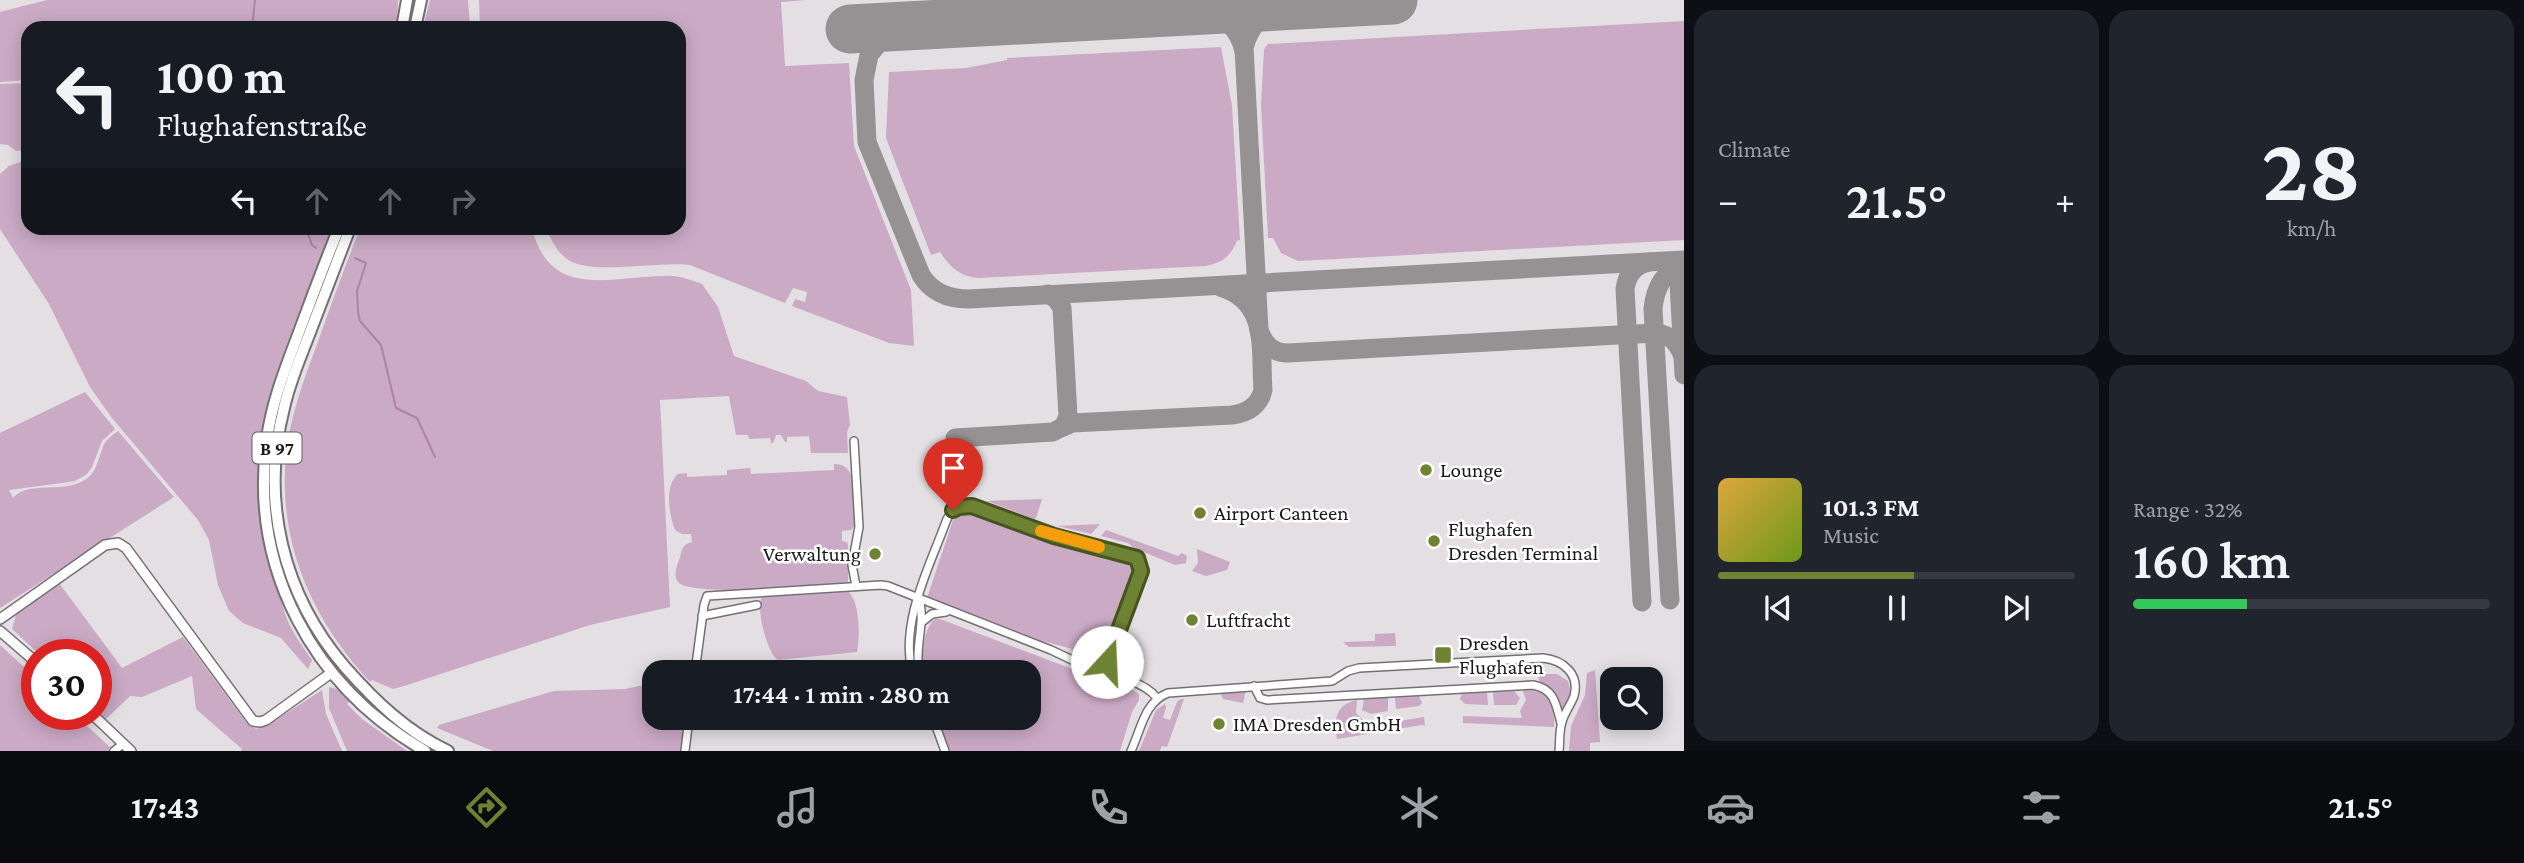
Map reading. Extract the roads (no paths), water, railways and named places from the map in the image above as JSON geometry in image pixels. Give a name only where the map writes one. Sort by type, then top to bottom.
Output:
[{"type":"main road","points":[[403,21],[407,0]]},
{"type":"main road","points":[[416,21],[421,0]]},
{"type":"main road","name":"B 97","points":[[336,235],[278,389],[267,438],[264,475],[267,519],[276,563],[301,629],[312,649],[364,707],[425,751]]},
{"type":"main road","name":"B 97","points":[[347,235],[288,392],[278,440],[275,474],[277,518],[292,580],[316,630],[343,664],[396,719],[416,734],[448,751]]},
{"type":"main road","points":[[331,673],[343,664]]},
{"type":"street","points":[[854,441],[859,527],[852,565],[856,586]]},
{"type":"street","points":[[911,660],[908,636],[947,519],[953,510],[972,506],[1054,536],[1137,558],[1141,571],[1107,662],[1098,668],[1091,668]]},
{"type":"street","points":[[0,619],[104,545],[118,542],[126,548],[253,721],[266,720],[331,673]]},
{"type":"street","points":[[696,660],[707,596],[888,586],[1106,676],[1121,677],[1142,685],[1157,698]]},
{"type":"street","points":[[917,660],[922,622],[919,598]]},
{"type":"street","points":[[702,616],[757,605]]},
{"type":"street","points":[[922,622],[932,614],[950,611]]},
{"type":"street","points":[[0,631],[21,649]]},
{"type":"street","points":[[1132,751],[1148,709],[1157,698],[1172,692],[1332,681],[1359,668],[1552,659],[1568,669],[1575,686],[1574,695],[1561,723]]},
{"type":"street","points":[[1107,662],[1121,677]]},
{"type":"street","points":[[1254,686],[1257,695],[1267,700],[1538,686],[1549,692],[1556,701],[1561,723],[1559,751]]},
{"type":"street","points":[[109,730],[131,751]]},
{"type":"street","points":[[685,751],[688,730]]},
{"type":"street","points":[[937,730],[945,751]]},
{"type":"street","points":[[114,751],[123,744]]},
{"type":"waterway","points":[[253,21],[255,0]]},
{"type":"waterway","points":[[308,235],[316,248]]},
{"type":"waterway","points":[[355,258],[366,263],[357,291],[360,321],[381,345],[396,408],[417,418],[435,457]]},
{"type":"place","name":"Lounge","points":[[1426,470]]},
{"type":"place","name":"Airport Canteen","points":[[1200,513]]},
{"type":"place","name":"Flughafen Dresden Terminal","points":[[1434,541]]},
{"type":"place","name":"Verwaltung","points":[[875,554]]},
{"type":"place","name":"Luftfracht","points":[[1192,620]]},
{"type":"place","name":"Dresden Flughafen","points":[[1443,655]]},
{"type":"place","name":"IMA Dresden GmbH","points":[[1219,724]]}]
